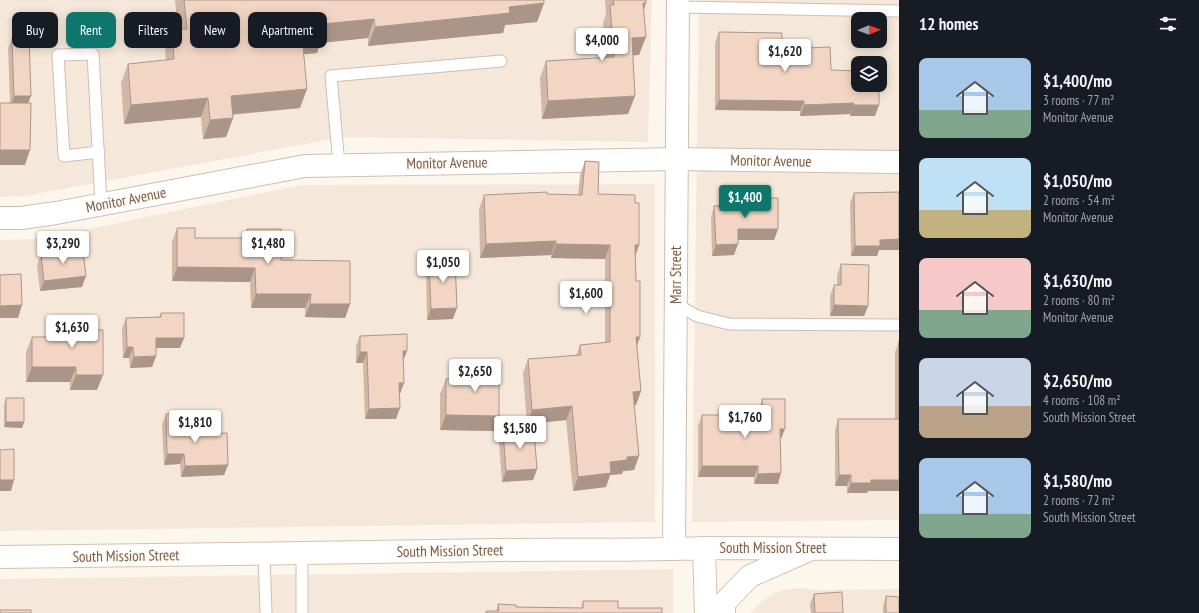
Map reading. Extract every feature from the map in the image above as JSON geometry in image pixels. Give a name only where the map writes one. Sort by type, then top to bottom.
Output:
[{"type":"street","name":"Marr Street","points":[[674,549],[678,3]]},
{"type":"street","name":"Monitor Avenue","points":[[0,218],[21,218],[56,213],[305,166],[677,159],[899,162]]},
{"type":"street","name":"South Mission Street","points":[[0,557],[704,548],[899,549]]},
{"type":"street","points":[[704,548],[706,613]]},
{"type":"street","points":[[724,613],[724,603],[750,576],[813,548]]},
{"type":"lane","points":[[678,3],[899,11]]},
{"type":"lane","points":[[99,152],[64,156],[58,54],[93,54],[99,152],[101,204]]},
{"type":"lane","points":[[340,165],[331,76],[501,61]]},
{"type":"lane","points":[[676,304],[697,316],[729,324],[899,325]]},
{"type":"lane","points":[[264,554],[266,613]]},
{"type":"lane","points":[[302,554],[302,613]]},
{"type":"shaded area","points":[[0,0],[652,0],[648,142],[343,137],[25,196],[0,197]]},
{"type":"shaded area","points":[[699,0],[899,0],[899,520],[692,522]]},
{"type":"shaded area","points":[[655,184],[655,522],[0,531],[0,240],[41,239],[301,185]]},
{"type":"shaded area","points":[[673,569],[673,613],[0,613],[0,579]]},
{"type":"shaded area","points":[[802,588],[816,590],[899,589],[899,613],[750,613],[763,600],[775,593],[788,589]]},
{"type":"building","points":[[184,0],[544,0],[544,3],[509,7],[510,13],[375,27],[374,19],[327,24],[327,12],[248,12],[248,48],[303,48],[307,89],[231,96],[233,118],[210,120],[208,98],[131,105],[128,64],[174,59],[173,48],[182,48],[182,29],[187,29]]},
{"type":"building","points":[[613,0],[646,0],[646,3],[643,3],[646,37],[632,38],[635,96],[548,101],[546,61],[614,57],[610,5],[614,5]]},
{"type":"building","points":[[719,32],[782,33],[782,49],[830,47],[831,70],[851,71],[851,92],[879,92],[879,105],[853,105],[854,103],[804,105],[804,101],[719,100]]},
{"type":"building","points":[[12,48],[29,48],[31,96],[14,96]]},
{"type":"building","points":[[0,103],[31,103],[30,150],[0,150]]},
{"type":"building","points":[[585,161],[599,162],[598,194],[635,195],[635,203],[639,203],[639,245],[635,245],[636,281],[640,281],[640,337],[636,337],[641,391],[633,392],[639,456],[627,457],[627,460],[610,462],[611,473],[578,477],[572,406],[532,410],[528,359],[581,355],[580,345],[610,342],[610,245],[556,244],[556,241],[486,244],[484,195],[547,192],[547,194],[582,195]]},
{"type":"building","points":[[899,192],[899,239],[880,240],[880,246],[855,246],[854,193]]},
{"type":"building","points":[[746,198],[778,198],[778,229],[738,229],[738,244],[716,245],[714,206],[746,205]]},
{"type":"building","points":[[177,228],[195,228],[195,238],[247,238],[247,229],[281,229],[281,260],[350,261],[350,304],[310,304],[311,294],[256,294],[255,268],[177,267]]},
{"type":"building","points":[[83,250],[86,276],[44,281],[41,254]]},
{"type":"building","points":[[455,260],[457,308],[431,309],[429,261]]},
{"type":"building","points":[[841,264],[869,265],[868,306],[834,305],[834,285],[841,285]]},
{"type":"building","points":[[21,274],[22,305],[0,306],[0,275]]},
{"type":"building","points":[[161,313],[184,313],[184,338],[156,338],[156,356],[134,357],[133,347],[127,347],[126,318],[161,317]]},
{"type":"building","points":[[75,317],[93,317],[92,330],[103,330],[103,375],[76,375],[76,367],[32,367],[32,337],[63,337],[63,322],[75,322]]},
{"type":"building","points":[[407,334],[407,351],[403,351],[404,383],[399,383],[400,408],[369,409],[367,352],[360,352],[360,336]]},
{"type":"building","points":[[477,364],[499,364],[499,416],[446,415],[446,379],[477,379]]},
{"type":"building","points":[[6,398],[24,398],[24,422],[6,422]]},
{"type":"building","points":[[762,399],[785,399],[785,429],[780,429],[781,473],[758,474],[758,466],[702,466],[702,415],[763,415]]},
{"type":"building","points":[[185,413],[186,435],[227,433],[228,465],[185,466],[184,454],[167,454],[166,414]]},
{"type":"building","points":[[838,419],[899,419],[899,480],[871,480],[871,483],[851,483],[851,475],[839,475]]},
{"type":"building","points":[[534,430],[537,469],[506,471],[503,431]]},
{"type":"building","points":[[14,449],[14,480],[0,480],[0,450]]},
{"type":"building","points":[[842,592],[843,613],[815,613],[814,594]]},
{"type":"building","points":[[886,596],[899,597],[899,613],[886,613]]},
{"type":"building","points":[[583,601],[618,601],[618,608],[662,608],[662,613],[486,613],[486,611],[499,611],[498,604],[516,605],[516,607],[583,608]]},
{"type":"building","points":[[0,610],[31,610],[31,613],[0,613]]}]
